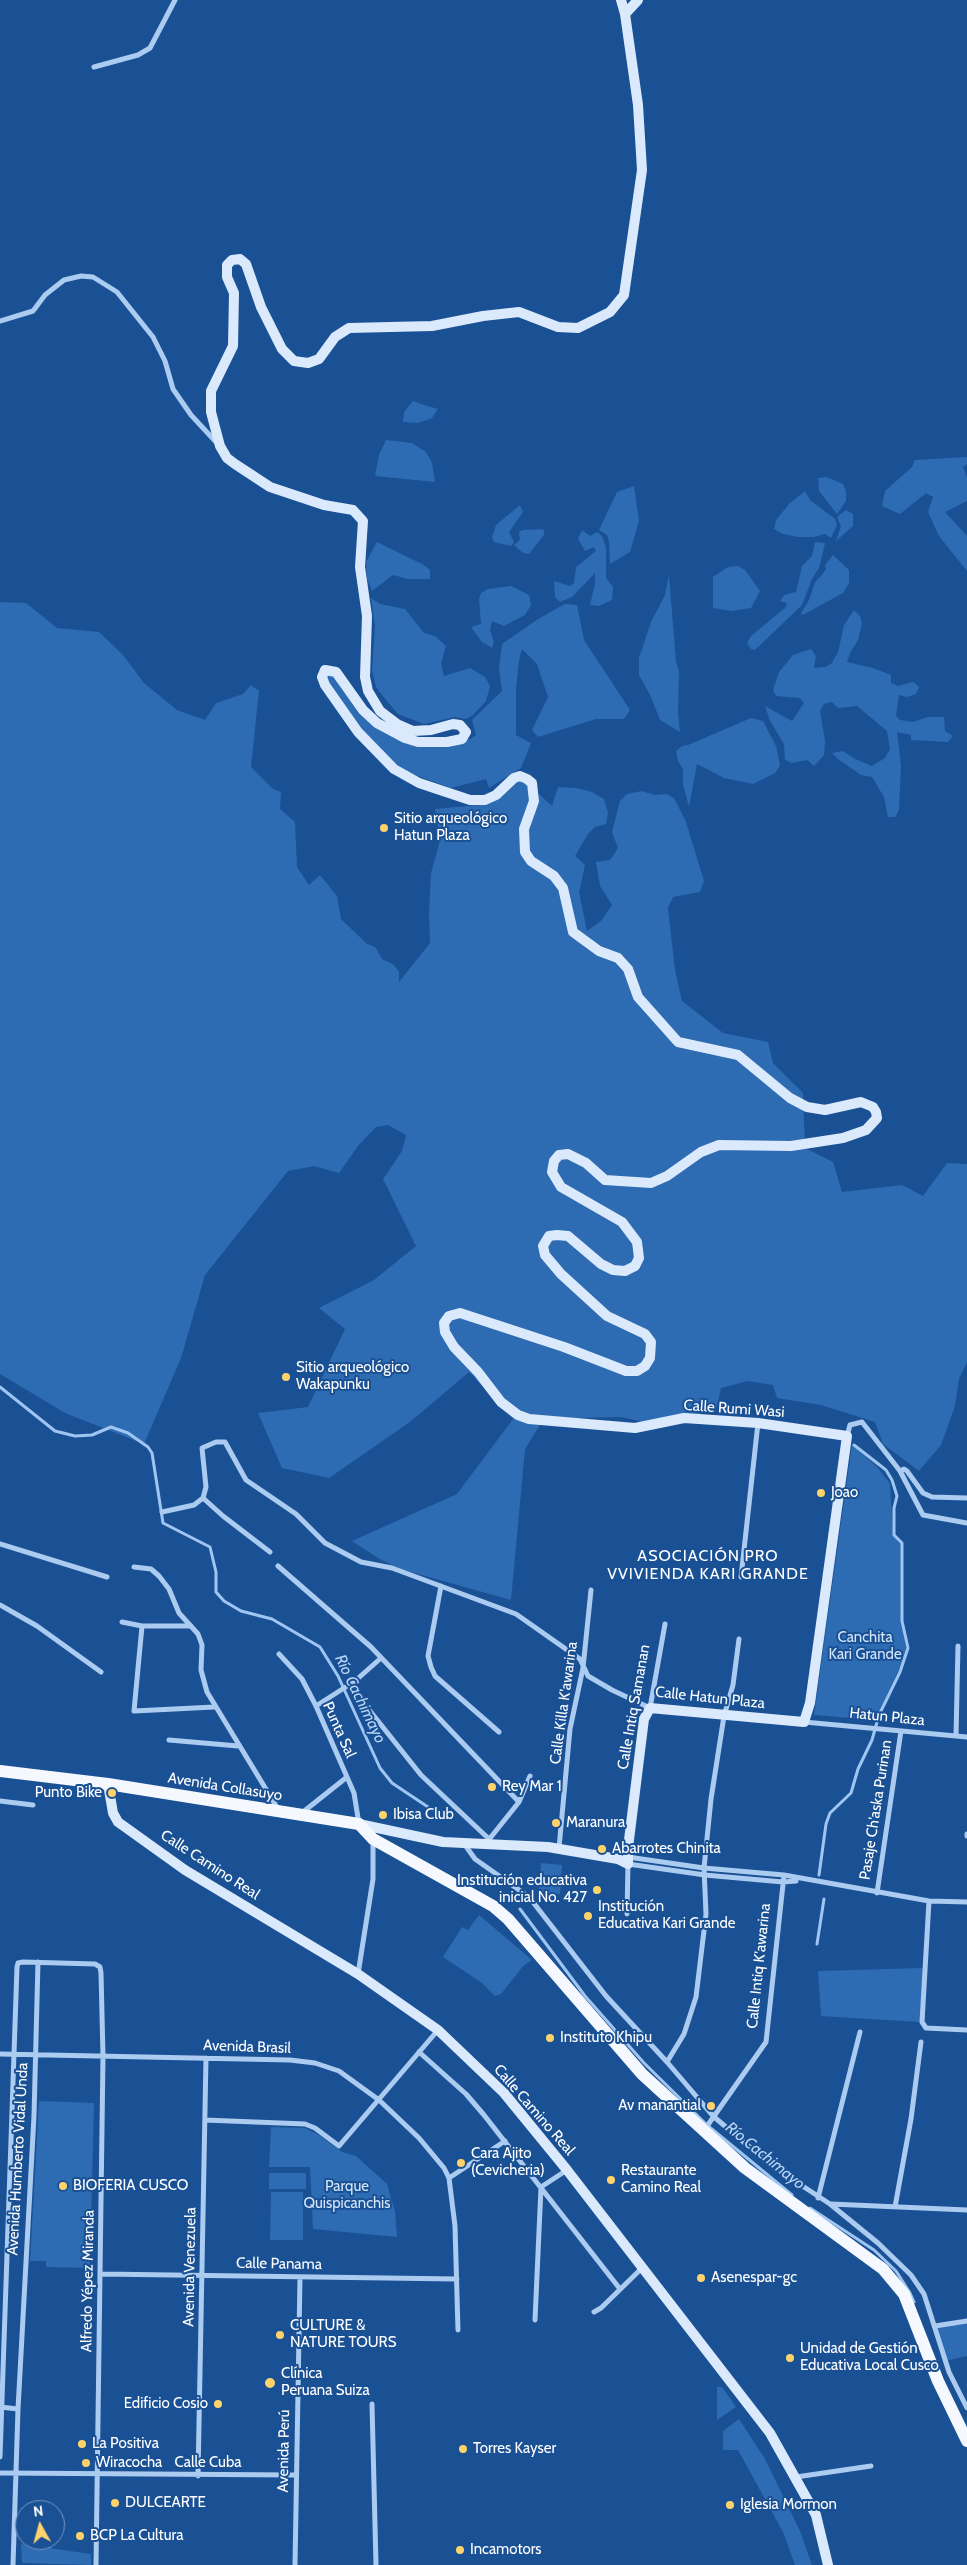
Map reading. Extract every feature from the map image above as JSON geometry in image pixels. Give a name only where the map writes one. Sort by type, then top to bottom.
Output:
[{"type":"main road","name":"Avenida Collasuyo","points":[[0,1771],[108,1784],[298,1816],[359,1824]]},
{"type":"main road","points":[[359,1824],[373,1838],[481,1899],[508,1919],[642,2074],[745,2168],[882,2269],[904,2294],[938,2381],[967,2442]]},
{"type":"street","points":[[94,67],[138,55],[150,48],[175,0]]},
{"type":"street","points":[[220,446],[210,401],[216,379],[233,346],[234,293],[227,277],[227,265],[232,260],[240,260],[246,264],[261,307],[282,349],[294,361],[308,363],[319,359],[335,338],[349,328],[432,326],[483,316],[519,312],[558,327],[578,328],[610,312],[624,295],[642,170],[638,105],[625,14],[621,0]]},
{"type":"street","points":[[625,14],[638,0]]},
{"type":"street","points":[[0,321],[33,311],[45,295],[64,280],[81,276],[93,277],[117,292],[153,336],[165,362],[173,389],[191,415],[220,446]]},
{"type":"street","name":"Calle Rumi Wasi","points":[[220,446],[227,458],[270,487],[324,505],[353,510],[363,521],[360,567],[367,616],[364,666],[368,691],[380,711],[397,724],[413,731],[431,730],[453,724],[460,725],[466,732],[462,739],[447,742],[418,742],[405,738],[377,723],[363,710],[336,672],[325,670],[322,677],[330,693],[358,732],[394,769],[419,783],[470,800],[485,800],[496,795],[514,778],[520,776],[527,779],[532,783],[534,800],[524,829],[525,852],[531,861],[554,876],[564,888],[573,932],[599,951],[618,958],[628,969],[638,997],[678,1042],[738,1055],[790,1098],[807,1107],[825,1110],[861,1102],[873,1107],[876,1112],[877,1118],[866,1130],[844,1138],[791,1146],[719,1145],[701,1152],[667,1176],[651,1183],[605,1180],[586,1163],[568,1154],[559,1155],[554,1161],[552,1172],[561,1188],[622,1222],[637,1242],[639,1258],[635,1266],[625,1271],[613,1270],[601,1264],[568,1236],[556,1235],[549,1236],[543,1246],[545,1255],[561,1274],[607,1316],[645,1334],[651,1342],[650,1358],[646,1366],[637,1371],[626,1372],[460,1312],[449,1316],[444,1323],[445,1332],[454,1347],[478,1372],[501,1402],[529,1419],[635,1428],[684,1418],[758,1423],[847,1436]]},
{"type":"street","points":[[804,1722],[810,1703],[850,1425],[862,1422],[900,1471],[923,1515],[967,1523]]},
{"type":"street","points":[[741,1577],[758,1423]]},
{"type":"street","name":"Calle Hatun Plaza","points":[[203,1498],[206,1487],[201,1455],[202,1448],[216,1442],[225,1442],[246,1480],[296,1514],[325,1543],[361,1562],[392,1568],[516,1614],[580,1659],[588,1676],[612,1690],[650,1708],[804,1722]]},
{"type":"street","points":[[900,1471],[904,1469],[908,1471],[923,1493],[932,1497],[967,1498]]},
{"type":"street","points":[[162,1512],[194,1505],[203,1498],[270,1552]]},
{"type":"street","points":[[0,1544],[107,1578]]},
{"type":"street","points":[[278,1566],[382,1658],[518,1802]]},
{"type":"street","points":[[134,1567],[151,1569],[159,1576],[169,1589],[179,1613],[200,1640],[201,1670],[214,1708],[281,1813]]},
{"type":"street","points":[[440,1586],[428,1656],[431,1667],[435,1676],[499,1732]]},
{"type":"street","name":"Calle Killa K'awarina","points":[[559,1848],[570,1729],[583,1668],[590,1590]]},
{"type":"street","points":[[0,1604],[37,1626],[102,1672]]},
{"type":"street","points":[[122,1622],[142,1626],[191,1626]]},
{"type":"street","name":"Calle Intiq Samanan","points":[[626,1914],[625,1860],[644,1719],[650,1708],[665,1624]]},
{"type":"street","points":[[142,1626],[134,1711],[214,1708]]},
{"type":"street","points":[[667,2062],[684,2034],[696,1997],[706,1914],[704,1868],[711,1799],[724,1716],[733,1685],[739,1639]]},
{"type":"street","points":[[956,1736],[958,1646]]},
{"type":"street","name":"Punta Sal","points":[[279,1654],[302,1679],[316,1706],[354,1793],[359,1824]]},
{"type":"street","points":[[316,1706],[355,1682],[382,1658]]},
{"type":"street","points":[[366,1706],[421,1775],[487,1841]]},
{"type":"street","name":"Hatun Plaza","points":[[804,1722],[967,1737]]},
{"type":"street","name":"Pasaje Ch'aska Purinan","points":[[877,1893],[901,1731]]},
{"type":"street","points":[[169,1740],[238,1746]]},
{"type":"street","points":[[487,1841],[518,1802],[530,1776]]},
{"type":"street","points":[[298,1816],[347,1777]]},
{"type":"street","name":"Calle Camino Real","points":[[108,1784],[114,1813],[118,1822],[184,1870],[358,1974],[438,2030],[504,2093],[770,2433],[816,2516],[828,2565]]},
{"type":"street","points":[[0,1801],[33,1805]]},
{"type":"street","name":"Avenida Collasuyo","points":[[359,1824],[465,1845]]},
{"type":"street","points":[[358,1974],[373,1879],[373,1838]]},
{"type":"street","points":[[802,1880],[783,1882],[705,1875],[559,1848],[522,1844],[487,1841],[465,1845],[475,1858],[529,1898],[606,1996],[667,2062],[713,2116],[772,2166],[818,2198],[830,2204],[878,2243],[911,2275],[924,2294],[948,2372],[967,2408]]},
{"type":"street","points":[[625,1860],[784,1875],[802,1880],[929,1902],[967,1902]]},
{"type":"street","name":"Calle Intiq K'awarina","points":[[704,2131],[766,2042],[784,1875]]},
{"type":"street","points":[[929,1902],[922,2022],[926,2028],[967,2030]]},
{"type":"street","name":"Avenida Humberto Vidal Unda","points":[[0,2457],[18,1963],[38,1962],[36,2055],[18,2409],[13,2565]]},
{"type":"street","name":"Alfredo Yépez Miranda","points":[[38,1962],[95,1964],[100,1967],[103,2056],[96,2565]]},
{"type":"street","points":[[205,2120],[305,2124],[315,2128],[339,2146],[438,2030]]},
{"type":"street","points":[[818,2198],[860,2032]]},
{"type":"street","points":[[895,2207],[911,2119],[921,2042]]},
{"type":"street","points":[[418,2052],[466,2094],[505,2141],[620,2290]]},
{"type":"street","name":"Avenida Brasil","points":[[0,2054],[290,2060],[315,2063],[339,2071],[379,2100],[419,2138],[444,2168],[449,2178],[455,2226],[458,2330]]},
{"type":"street","name":"Avenida Venezuela","points":[[198,2476],[206,2058]]},
{"type":"street","points":[[449,2178],[505,2141]]},
{"type":"street","points":[[541,2187],[566,2170]]},
{"type":"street","points":[[535,2320],[541,2187]]},
{"type":"street","points":[[830,2204],[967,2210]]},
{"type":"street","points":[[594,2312],[602,2308],[642,2268]]},
{"type":"street","name":"Calle Panama","points":[[101,2274],[457,2279]]},
{"type":"street","name":"Avenida Perú","points":[[295,2565],[300,2277]]},
{"type":"street","points":[[935,2326],[967,2321]]},
{"type":"street","points":[[372,2404],[376,2565]]},
{"type":"street","points":[[1,2407],[18,2409]]},
{"type":"street","points":[[796,2477],[870,2466]]},
{"type":"street","name":"Calle Cuba","points":[[0,2473],[198,2476],[296,2475]]},
{"type":"green space","points":[[413,401],[438,409],[432,418],[418,423],[403,422],[404,412]]},
{"type":"green space","points":[[386,440],[412,443],[426,452],[432,463],[435,482],[375,476],[379,455]]},
{"type":"green space","points":[[967,457],[967,464],[963,467],[967,477],[967,501],[945,512],[967,536],[967,571],[939,536],[928,512],[933,497],[926,493],[900,514],[882,506],[885,491],[912,467],[915,460]]},
{"type":"green space","points":[[826,477],[843,484],[846,491],[846,501],[837,514],[819,491],[818,478]]},
{"type":"green space","points":[[634,486],[639,521],[630,552],[610,564],[607,535],[599,530],[617,492]]},
{"type":"green space","points":[[805,491],[810,500],[835,519],[837,525],[831,538],[825,534],[814,537],[798,537],[783,534],[774,529],[776,520],[790,503]]},
{"type":"green space","points":[[520,505],[523,512],[509,532],[514,542],[511,546],[494,542],[492,537],[496,525]]},
{"type":"green space","points":[[846,510],[853,514],[853,526],[836,541],[841,526],[837,517]]},
{"type":"green space","points":[[544,530],[544,535],[529,554],[523,553],[514,545],[520,540],[519,532]]},
{"type":"green space","points":[[582,530],[590,536],[597,532],[602,536],[606,547],[606,578],[613,587],[612,600],[599,606],[590,605],[595,584],[595,573],[572,597],[560,602],[555,597],[554,581],[570,586],[574,583],[576,567],[596,551],[594,547],[585,551],[578,539]]},
{"type":"green space","points":[[377,542],[424,565],[430,570],[430,579],[408,579],[393,575],[372,591],[367,579],[366,562]]},
{"type":"green space","points":[[815,542],[825,543],[819,568],[812,579],[802,605],[755,650],[751,649],[747,643],[751,636],[786,607],[787,603],[780,601],[784,595],[796,592],[802,566],[812,556]]},
{"type":"green space","points":[[833,555],[849,570],[849,583],[843,593],[803,615],[801,613],[809,600],[815,582],[826,569],[825,565]]},
{"type":"green space","points":[[738,566],[745,570],[760,591],[751,608],[731,611],[713,608],[713,577],[728,567]]},
{"type":"green space","points":[[669,575],[676,662],[679,671],[678,714],[680,732],[660,720],[651,697],[639,675],[639,658],[651,622],[665,595]]},
{"type":"green space","points":[[511,586],[529,595],[531,605],[525,615],[504,626],[492,621],[490,630],[494,642],[492,648],[482,642],[471,627],[481,624],[479,599],[481,593],[488,589]]},
{"type":"green space","points":[[371,598],[380,604],[405,609],[424,633],[435,636],[446,646],[441,663],[444,676],[470,668],[485,677],[490,686],[486,701],[473,715],[466,719],[455,717],[424,724],[398,714],[376,687],[372,670],[375,626]]},
{"type":"green space","points":[[0,602],[26,603],[57,628],[99,632],[123,655],[144,683],[177,710],[205,720],[216,703],[243,694],[251,685],[259,691],[251,767],[273,789],[281,792],[280,809],[295,822],[297,867],[309,885],[320,875],[337,896],[341,919],[366,943],[376,948],[382,959],[394,965],[399,972],[399,982],[430,943],[431,873],[440,840],[435,809],[488,804],[518,779],[526,784],[530,792],[540,795],[552,806],[558,787],[576,788],[592,792],[604,799],[608,813],[606,824],[595,827],[588,834],[575,856],[585,865],[579,892],[587,931],[601,921],[612,905],[600,886],[596,862],[610,860],[618,848],[612,832],[620,801],[627,794],[642,791],[654,795],[666,794],[674,798],[686,822],[704,881],[700,892],[673,897],[668,908],[675,970],[682,1001],[723,1033],[768,1042],[773,1063],[803,1093],[805,1148],[833,1162],[842,1192],[902,1185],[923,1196],[947,1163],[967,1164],[967,1362],[959,1379],[955,1406],[941,1445],[919,1471],[883,1444],[875,1422],[821,1405],[777,1398],[773,1385],[748,1381],[721,1388],[716,1410],[653,1424],[621,1417],[536,1419],[540,1425],[525,1449],[511,1600],[400,1569],[378,1558],[352,1541],[457,1494],[513,1419],[469,1372],[410,1422],[329,1478],[282,1468],[258,1413],[308,1407],[345,1329],[319,1308],[374,1280],[416,1246],[383,1179],[402,1151],[406,1135],[388,1125],[376,1127],[358,1146],[339,1173],[314,1166],[288,1171],[205,1275],[181,1358],[144,1444],[65,1413],[0,1374]]},
{"type":"green space","points":[[565,604],[577,605],[584,640],[630,710],[624,719],[596,719],[538,737],[532,730],[548,697],[537,664],[522,649],[516,689],[516,735],[531,743],[521,768],[489,788],[486,779],[451,788],[404,771],[372,743],[333,693],[327,676],[330,674],[337,677],[341,688],[363,715],[393,736],[465,742],[476,735],[472,720],[502,691],[499,668],[502,644],[538,619]]},
{"type":"green space","points":[[854,610],[860,616],[862,623],[858,640],[847,662],[873,668],[891,675],[891,683],[898,686],[913,682],[919,687],[916,694],[907,697],[899,695],[896,716],[900,720],[913,722],[928,717],[944,717],[945,731],[953,736],[948,742],[911,740],[911,735],[897,732],[901,766],[899,810],[895,817],[888,817],[884,797],[872,777],[861,775],[832,753],[843,751],[855,759],[872,766],[885,758],[890,749],[887,731],[857,706],[838,708],[832,702],[824,704],[820,711],[825,741],[824,755],[814,766],[807,760],[792,763],[785,760],[784,744],[770,721],[765,706],[792,721],[804,703],[800,698],[776,696],[773,690],[779,672],[793,655],[811,649],[816,656],[814,668],[825,667],[832,663],[838,652],[844,625]]},
{"type":"green space","points":[[751,718],[763,721],[776,746],[780,766],[775,773],[753,784],[724,778],[697,764],[689,807],[683,784],[683,769],[678,761],[676,751],[682,746]]},
{"type":"green space","name":"Canchita Kari Grande","points":[[852,1444],[878,1468],[890,1484],[893,1535],[901,1541],[901,1621],[907,1652],[875,1720],[814,1715]]},
{"type":"green space","points":[[541,1863],[562,1865],[560,1894],[539,1892]]},
{"type":"green space","points":[[479,1915],[532,1960],[524,1965],[501,1994],[495,1996],[482,1983],[443,1957],[462,1927],[468,1930]]},
{"type":"green space","points":[[923,1968],[920,2022],[821,2016],[818,1971]]},
{"type":"green space","points":[[39,2101],[94,2103],[90,2268],[46,2267],[46,2261],[30,2261]]},
{"type":"green space","name":"Parque Quispicanchis","points":[[271,2127],[305,2128],[319,2135],[342,2152],[356,2156],[387,2184],[395,2211],[397,2237],[313,2229],[310,2167],[269,2167]]},
{"type":"green space","points":[[269,2173],[306,2173],[306,2189],[269,2189]]},
{"type":"green space","points":[[271,2192],[303,2192],[303,2240],[270,2240]]},
{"type":"green space","points":[[967,2323],[967,2356],[945,2361],[937,2327]]},
{"type":"green space","points":[[717,2387],[722,2387],[736,2407],[717,2420]]},
{"type":"green space","points":[[739,2419],[765,2459],[800,2531],[812,2565],[795,2565],[783,2532],[738,2450],[723,2450],[723,2431]]},
{"type":"green space","points":[[21,2550],[63,2550],[91,2554],[91,2565],[22,2563]]},
{"type":"waterway","name":"Río Cachimayo","points":[[0,1387],[55,1431],[75,1436],[92,1435],[111,1427],[128,1433],[148,1447],[152,1453],[163,1523],[210,1547],[216,1572],[216,1592],[224,1601],[241,1611],[272,1619],[320,1647],[338,1676],[380,1768],[392,1783],[434,1811]]},
{"type":"waterway","points":[[819,1875],[826,1824],[830,1813],[851,1793],[858,1769],[872,1740],[879,1715],[900,1672],[908,1648],[902,1621],[902,1543],[894,1535],[894,1508],[897,1496],[892,1480],[886,1470],[854,1445]]},
{"type":"waterway","points":[[817,1944],[824,1899]]},
{"type":"waterway","name":"Río Cachimayo","points":[[520,1909],[585,1996],[644,2063],[707,2125],[792,2195]]},
{"type":"waterway","name":"Río Cachimayo","points":[[810,2208],[874,2250],[896,2271],[914,2302]]},
{"type":"place","name":"Sitio arqueológico Hatun Plaza","points":[[384,828]]},
{"type":"place","name":"Sitio arqueológico Wakapunku","points":[[286,1377]]},
{"type":"place","name":"Joao","points":[[821,1493]]},
{"type":"place","name":"Rey Mar 1","points":[[492,1787]]},
{"type":"place","name":"Punto Bike","points":[[112,1793]]},
{"type":"place","name":"Ibisa Club","points":[[383,1815]]},
{"type":"place","name":"Maranura","points":[[556,1823]]},
{"type":"place","name":"Abarrotes Chinita","points":[[602,1849]]},
{"type":"place","name":"Institución educativa inicial No. 427","points":[[597,1890]]},
{"type":"place","name":"Institución Educativa Kari Grande","points":[[588,1916]]},
{"type":"place","name":"Instituto Khipu","points":[[550,2038]]},
{"type":"place","name":"Av manantial","points":[[711,2106]]},
{"type":"place","name":"Cara Ajito (Cevicheria)","points":[[461,2163]]},
{"type":"place","name":"Restaurante Camino Real","points":[[611,2180]]},
{"type":"place","name":"BIOFERIA CUSCO","points":[[63,2186]]},
{"type":"place","name":"Asenespar-gc","points":[[701,2278]]},
{"type":"place","name":"CULTURE & NATURE TOURS","points":[[280,2335]]},
{"type":"place","name":"Unidad de Gestión Educativa Local Cusco","points":[[790,2358]]},
{"type":"place","name":"Clínica Peruana Suiza","points":[[270,2383]]},
{"type":"place","name":"Edificio Cosio","points":[[218,2404]]},
{"type":"place","name":"La Positiva","points":[[82,2444]]},
{"type":"place","name":"Torres Kayser","points":[[463,2449]]},
{"type":"place","name":"Wiracocha","points":[[86,2463]]},
{"type":"place","name":"DULCEARTE","points":[[115,2503]]},
{"type":"place","name":"Iglesia Mormon","points":[[730,2505]]},
{"type":"place","name":"BCP La Cultura","points":[[80,2536]]},
{"type":"place","name":"Incamotors","points":[[460,2550]]},
{"type":"district","name":"ASOCIACIÓN PRO VVIVIENDA KARI GRANDE","points":[[708,1565]]}]
